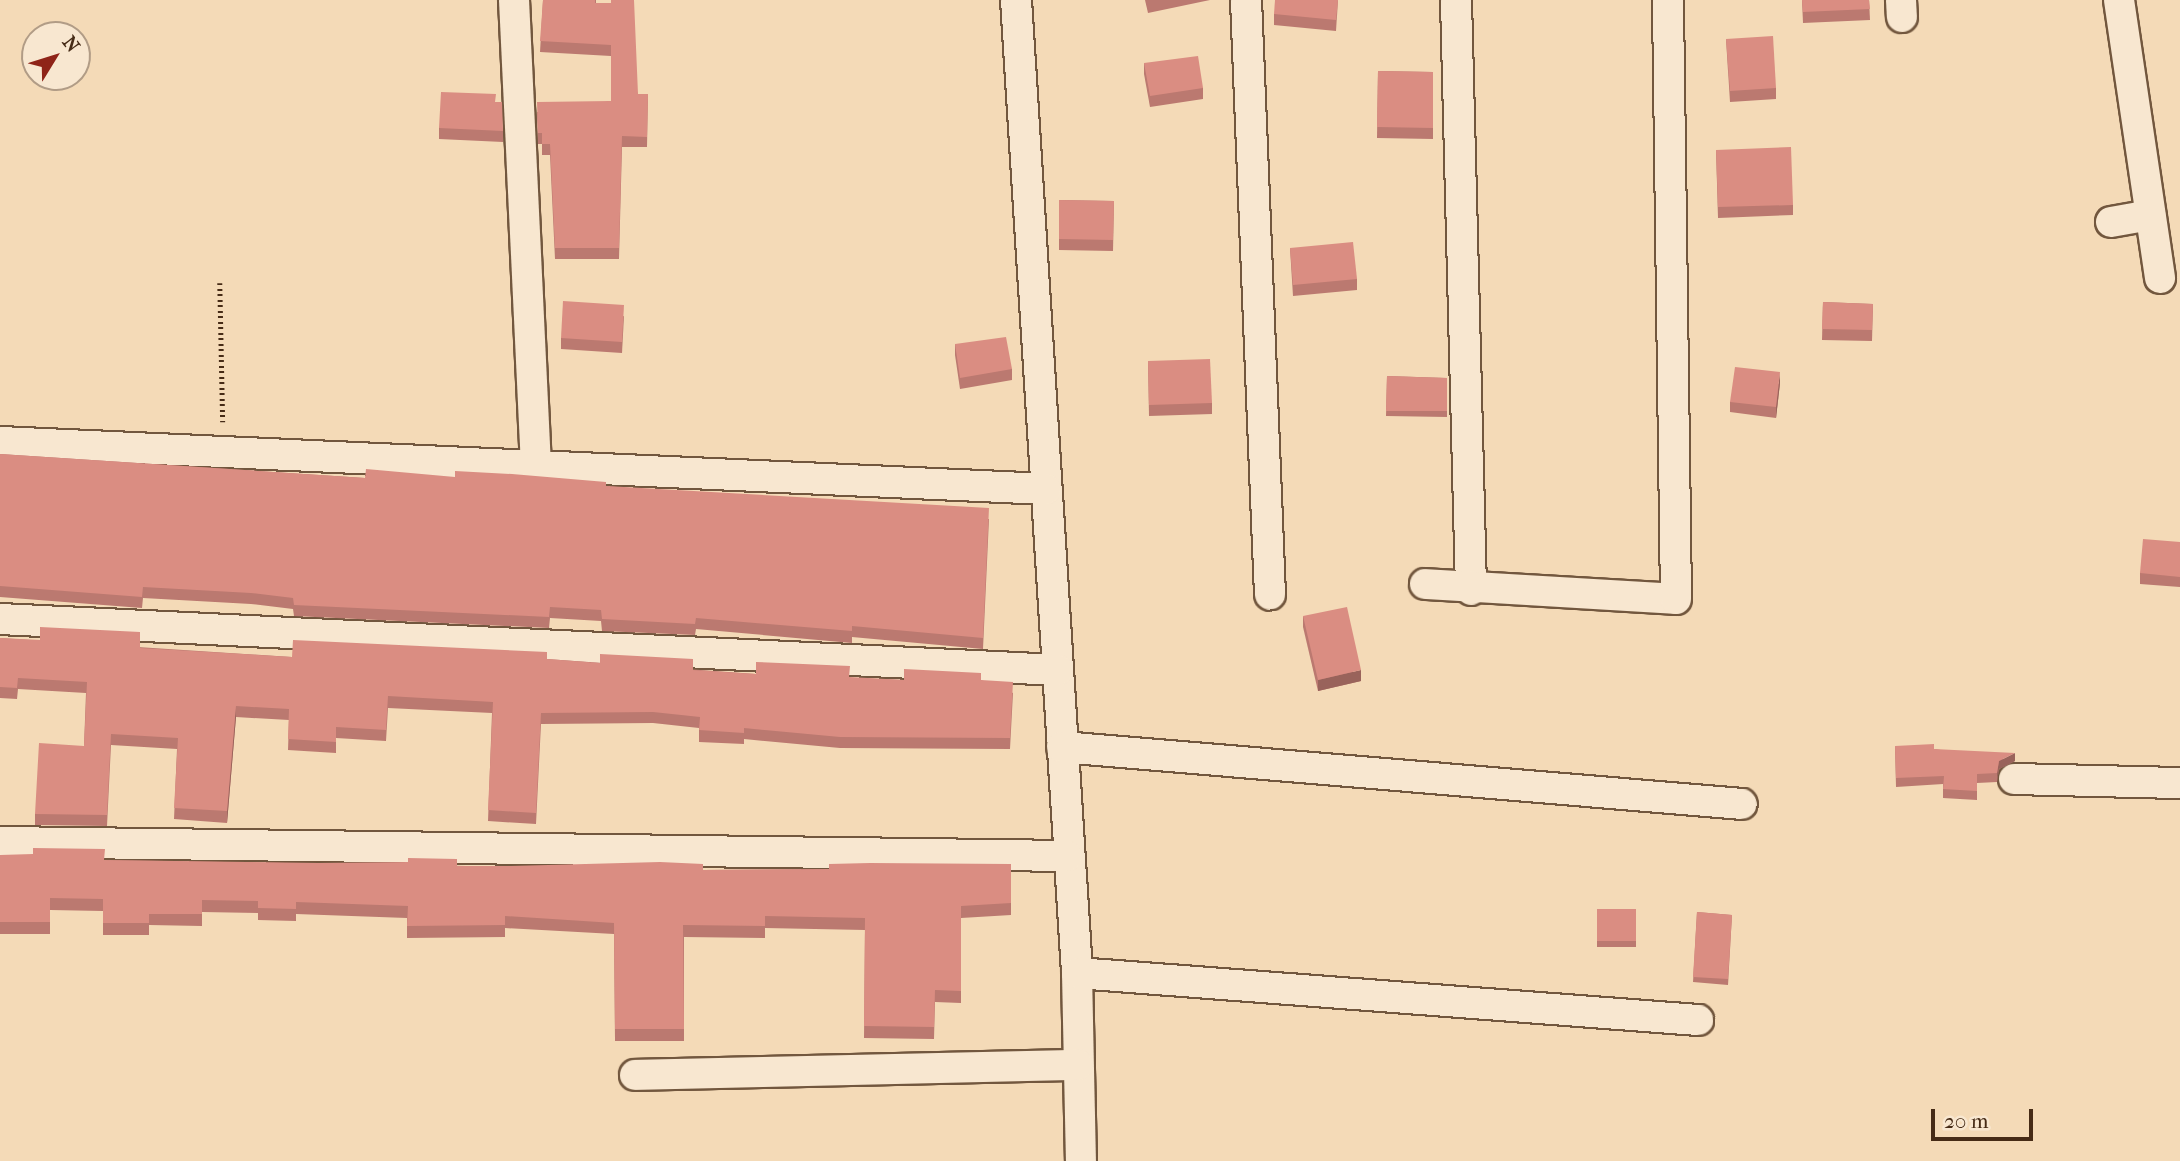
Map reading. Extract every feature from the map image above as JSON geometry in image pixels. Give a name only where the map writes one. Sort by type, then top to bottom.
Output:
[{"type":"street","points":[[514,0],[536,469]]},
{"type":"street","points":[[1016,0],[1067,856],[1077,973],[1081,1161]]},
{"type":"street","points":[[1246,0],[1270,595]]},
{"type":"street","points":[[1456,0],[1471,590]]},
{"type":"street","points":[[1425,584],[1471,590],[1676,599],[1668,0]]},
{"type":"street","points":[[2119,0],[2160,278]]},
{"type":"street","points":[[2111,222],[2150,215]]},
{"type":"street","points":[[0,442],[536,469],[1046,489]]},
{"type":"street","points":[[0,620],[1058,670]]},
{"type":"street","points":[[1062,747],[1742,804]]},
{"type":"street","points":[[2014,779],[2180,783]]},
{"type":"street","points":[[0,842],[1067,856]]},
{"type":"street","points":[[1077,973],[1698,1020]]},
{"type":"street","points":[[635,1074],[1078,1065]]},
{"type":"path","points":[[220,284],[224,454]]},
{"type":"building","points":[[543,0],[595,0],[595,3],[611,3],[611,0],[634,0],[638,94],[648,94],[647,137],[622,136],[619,248],[555,248],[550,144],[542,144],[542,133],[538,133],[537,102],[611,101],[611,45],[540,41]]},
{"type":"building","points":[[1275,0],[1338,0],[1336,20],[1274,14]]},
{"type":"building","points":[[1802,0],[1869,0],[1870,9],[1803,12]]},
{"type":"building","points":[[1773,36],[1776,88],[1730,91],[1726,39]]},
{"type":"building","points":[[1198,56],[1203,88],[1150,96],[1144,63]]},
{"type":"building","points":[[1378,71],[1433,72],[1433,128],[1377,127]]},
{"type":"building","points":[[441,92],[496,94],[495,102],[502,102],[503,131],[439,128]]},
{"type":"building","points":[[1791,147],[1793,205],[1718,207],[1716,150]]},
{"type":"building","points":[[1059,200],[1114,201],[1113,240],[1059,239]]},
{"type":"building","points":[[1353,242],[1357,279],[1293,285],[1290,248]]},
{"type":"building","points":[[563,301],[624,305],[622,342],[561,338]]},
{"type":"building","points":[[1823,302],[1873,304],[1872,330],[1822,329]]},
{"type":"building","points":[[1006,337],[1012,369],[960,378],[955,344]]},
{"type":"building","points":[[1210,359],[1212,403],[1149,405],[1148,361]]},
{"type":"building","points":[[1735,367],[1780,372],[1776,407],[1730,402]]},
{"type":"building","points":[[1387,376],[1447,378],[1447,411],[1386,411]]},
{"type":"building","points":[[0,454],[365,478],[366,469],[455,477],[455,471],[512,474],[606,482],[606,486],[989,508],[983,638],[852,626],[852,631],[696,618],[695,624],[602,619],[601,610],[550,607],[549,617],[294,605],[293,598],[251,593],[143,587],[142,597],[0,586]]},
{"type":"building","points":[[2143,539],[2180,542],[2180,577],[2140,573]]},
{"type":"building","points":[[1347,607],[1361,670],[1318,680],[1303,616]]},
{"type":"building","points":[[40,627],[140,632],[140,648],[292,657],[293,640],[547,652],[547,659],[600,663],[600,654],[693,659],[693,670],[756,674],[756,662],[850,666],[849,677],[904,680],[904,669],[981,673],[981,680],[1013,682],[1010,738],[840,737],[744,728],[744,733],[699,730],[700,717],[653,712],[541,713],[536,813],[488,810],[493,702],[388,696],[386,730],[336,727],[336,742],[288,739],[289,709],[236,706],[227,811],[174,808],[178,738],[111,734],[107,815],[35,814],[39,743],[84,746],[87,682],[18,678],[17,688],[0,687],[0,638],[40,640]]},
{"type":"building","points":[[1934,744],[1934,749],[2015,753],[1999,761],[1997,773],[1977,774],[1977,791],[1943,789],[1944,776],[1896,778],[1895,746]]},
{"type":"building","points":[[33,848],[105,849],[104,860],[318,863],[408,862],[408,858],[457,859],[457,866],[660,862],[703,864],[703,870],[829,869],[829,864],[870,863],[1011,864],[1011,903],[961,906],[961,991],[935,990],[934,1027],[864,1026],[865,918],[765,916],[765,926],[683,925],[684,1029],[615,1029],[614,923],[505,916],[505,925],[407,926],[408,906],[296,902],[296,909],[258,908],[258,901],[202,900],[202,914],[149,914],[149,923],[103,923],[103,899],[50,898],[50,922],[0,922],[0,855],[33,854]]},
{"type":"building","points":[[1597,909],[1636,909],[1636,941],[1597,941]]},
{"type":"building","points":[[1697,912],[1732,915],[1728,979],[1693,977]]}]
